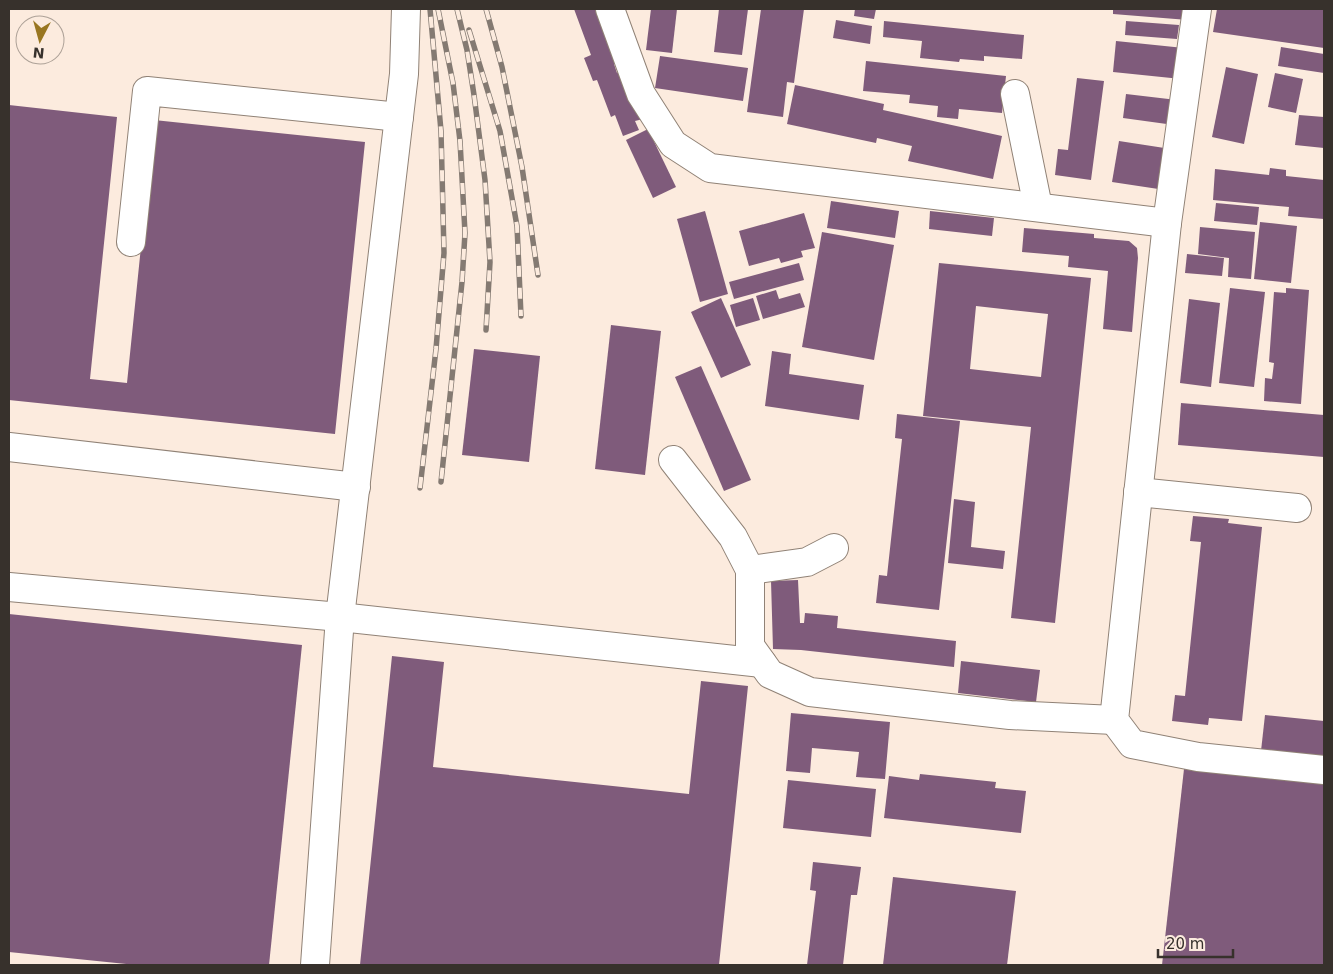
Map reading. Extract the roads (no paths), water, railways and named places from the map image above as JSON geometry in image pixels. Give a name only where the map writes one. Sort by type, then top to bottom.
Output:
[{"type":"street","points":[[315,965],[340,617],[404,74],[406,9]]},
{"type":"street","points":[[610,9],[641,94],[673,144],[710,168],[1167,223]]},
{"type":"street","points":[[1197,9],[1167,223],[1114,720],[1132,744],[1198,757],[1324,770]]},
{"type":"street","points":[[131,242],[147,91],[399,117]]},
{"type":"street","points":[[1015,94],[1038,208]]},
{"type":"street","points":[[9,447],[356,486]]},
{"type":"street","points":[[673,460],[734,538],[750,570],[750,646],[770,674],[810,692],[1010,716],[1114,720]]},
{"type":"street","points":[[1138,492],[1296,508]]},
{"type":"street","points":[[750,570],[807,562],[834,548]]},
{"type":"street","points":[[9,587],[340,617],[762,663]]},
{"type":"railway","points":[[420,488],[436,349],[444,253],[441,131],[430,9]]},
{"type":"railway","points":[[438,9],[453,83],[460,141],[465,233],[462,282],[441,482]]},
{"type":"railway","points":[[457,9],[467,50],[485,180],[490,262],[486,330]]},
{"type":"railway","points":[[486,9],[502,67],[522,167],[538,275]]},
{"type":"railway","points":[[469,30],[500,131],[517,226],[521,316]]}]
